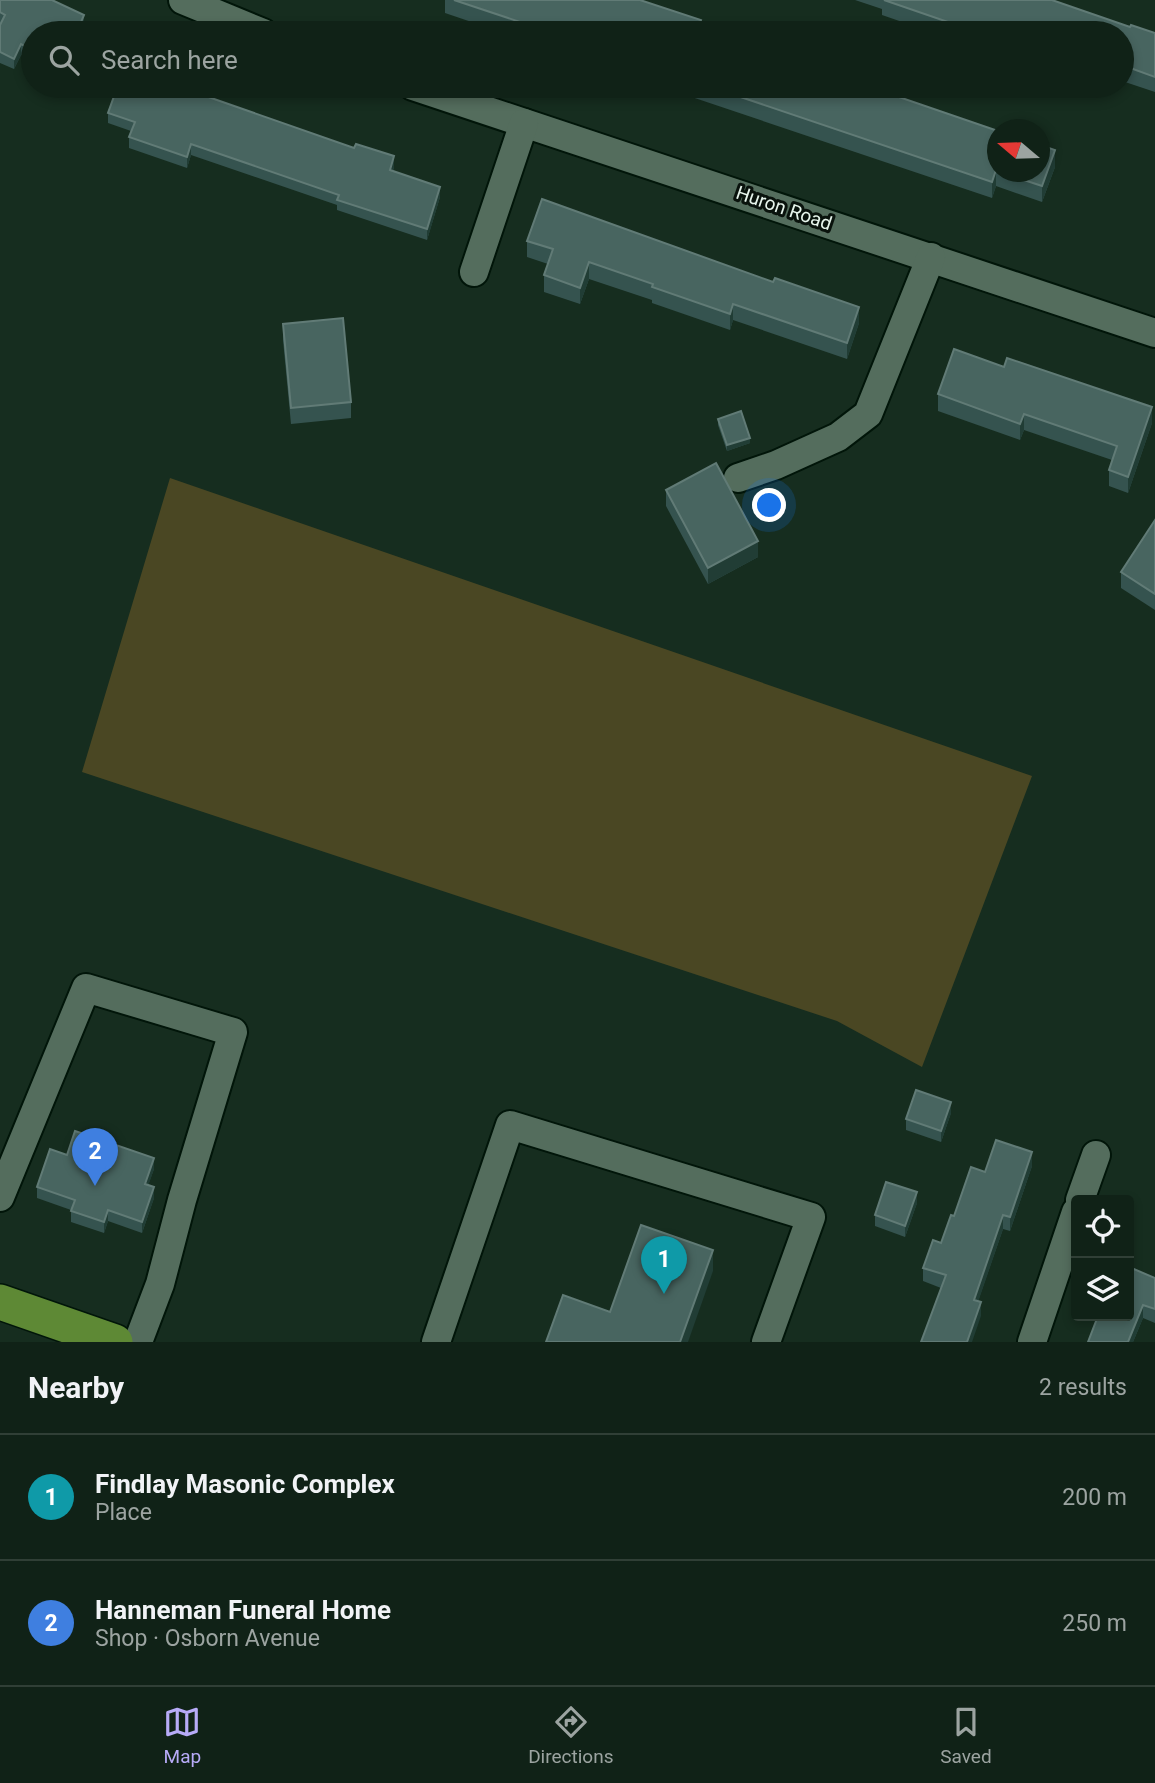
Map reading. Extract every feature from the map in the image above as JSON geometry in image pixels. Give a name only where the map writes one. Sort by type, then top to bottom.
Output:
[{"type":"main road","points":[[0,1302],[115,1342]]},
{"type":"street","points":[[183,0],[234,21]]},
{"type":"street","name":"Huron Road","points":[[449,98],[1155,333]]},
{"type":"street","points":[[474,272],[524,123]]},
{"type":"street","points":[[738,478],[776,466],[838,437],[868,414],[931,257]]},
{"type":"street","points":[[0,1198],[86,988],[233,1032],[181,1200],[160,1284],[138,1342]]},
{"type":"street","points":[[436,1342],[510,1125],[811,1217],[766,1342]]},
{"type":"street","points":[[1082,1195],[1096,1155]]},
{"type":"street","points":[[1032,1342],[1071,1227]]},
{"type":"shaded area","points":[[170,478],[1032,776],[922,1067],[837,1021],[82,772]]},
{"type":"building","points":[[0,0],[52,0],[84,15],[82,21],[21,21],[21,44],[14,59],[0,52],[0,25],[5,15],[0,12]]},
{"type":"building","points":[[454,0],[640,0],[701,20],[701,21],[517,21]]},
{"type":"building","points":[[884,0],[1052,0],[1113,21],[945,21]]},
{"type":"building","points":[[1134,26],[1155,33],[1155,77],[1134,69]]},
{"type":"building","points":[[113,98],[211,98],[354,148],[356,144],[394,156],[390,170],[440,187],[427,229],[337,200],[339,195],[191,144],[187,157],[129,137],[135,122],[108,113]]},
{"type":"building","points":[[744,98],[902,98],[987,127],[987,180]]},
{"type":"building","points":[[1050,148],[1055,150],[1050,164]]},
{"type":"building","points":[[542,199],[773,282],[775,278],[859,307],[847,343],[733,304],[730,314],[589,262],[580,288],[544,275],[553,249],[527,241]]},
{"type":"building","points":[[343,318],[351,402],[291,408],[283,324]]},
{"type":"building","points":[[954,349],[1004,367],[1007,358],[1152,407],[1128,477],[1109,470],[1117,446],[1024,414],[1020,424],[938,394]]},
{"type":"building","points":[[741,411],[750,438],[727,445],[718,419]]},
{"type":"building","points":[[716,463],[758,541],[708,568],[666,490]]},
{"type":"building","points":[[1155,520],[1155,594],[1121,572]]},
{"type":"building","points":[[916,1090],[951,1102],[941,1131],[906,1119]]},
{"type":"building","points":[[75,1131],[154,1158],[145,1184],[154,1187],[142,1222],[108,1210],[104,1222],[71,1211],[75,1200],[37,1187],[50,1149],[67,1155]]},
{"type":"building","points":[[996,1140],[1032,1152],[1010,1217],[1003,1215],[974,1300],[981,1302],[967,1342],[921,1342],[946,1275],[923,1268],[933,1240],[941,1243],[951,1215],[954,1216],[971,1167],[985,1172]]},
{"type":"building","points":[[886,1182],[917,1192],[905,1226],[875,1215]]},
{"type":"building","points":[[641,1225],[713,1250],[680,1342],[546,1342],[563,1295],[610,1312]]},
{"type":"building","points":[[1134,1269],[1155,1278],[1155,1309],[1143,1305],[1128,1342],[1088,1342],[1096,1321],[1134,1321]]},
{"type":"place","name":"Hanneman Funeral Home","points":[[95,1186]]},
{"type":"place","name":"Findlay Masonic Complex","points":[[664,1294]]}]
